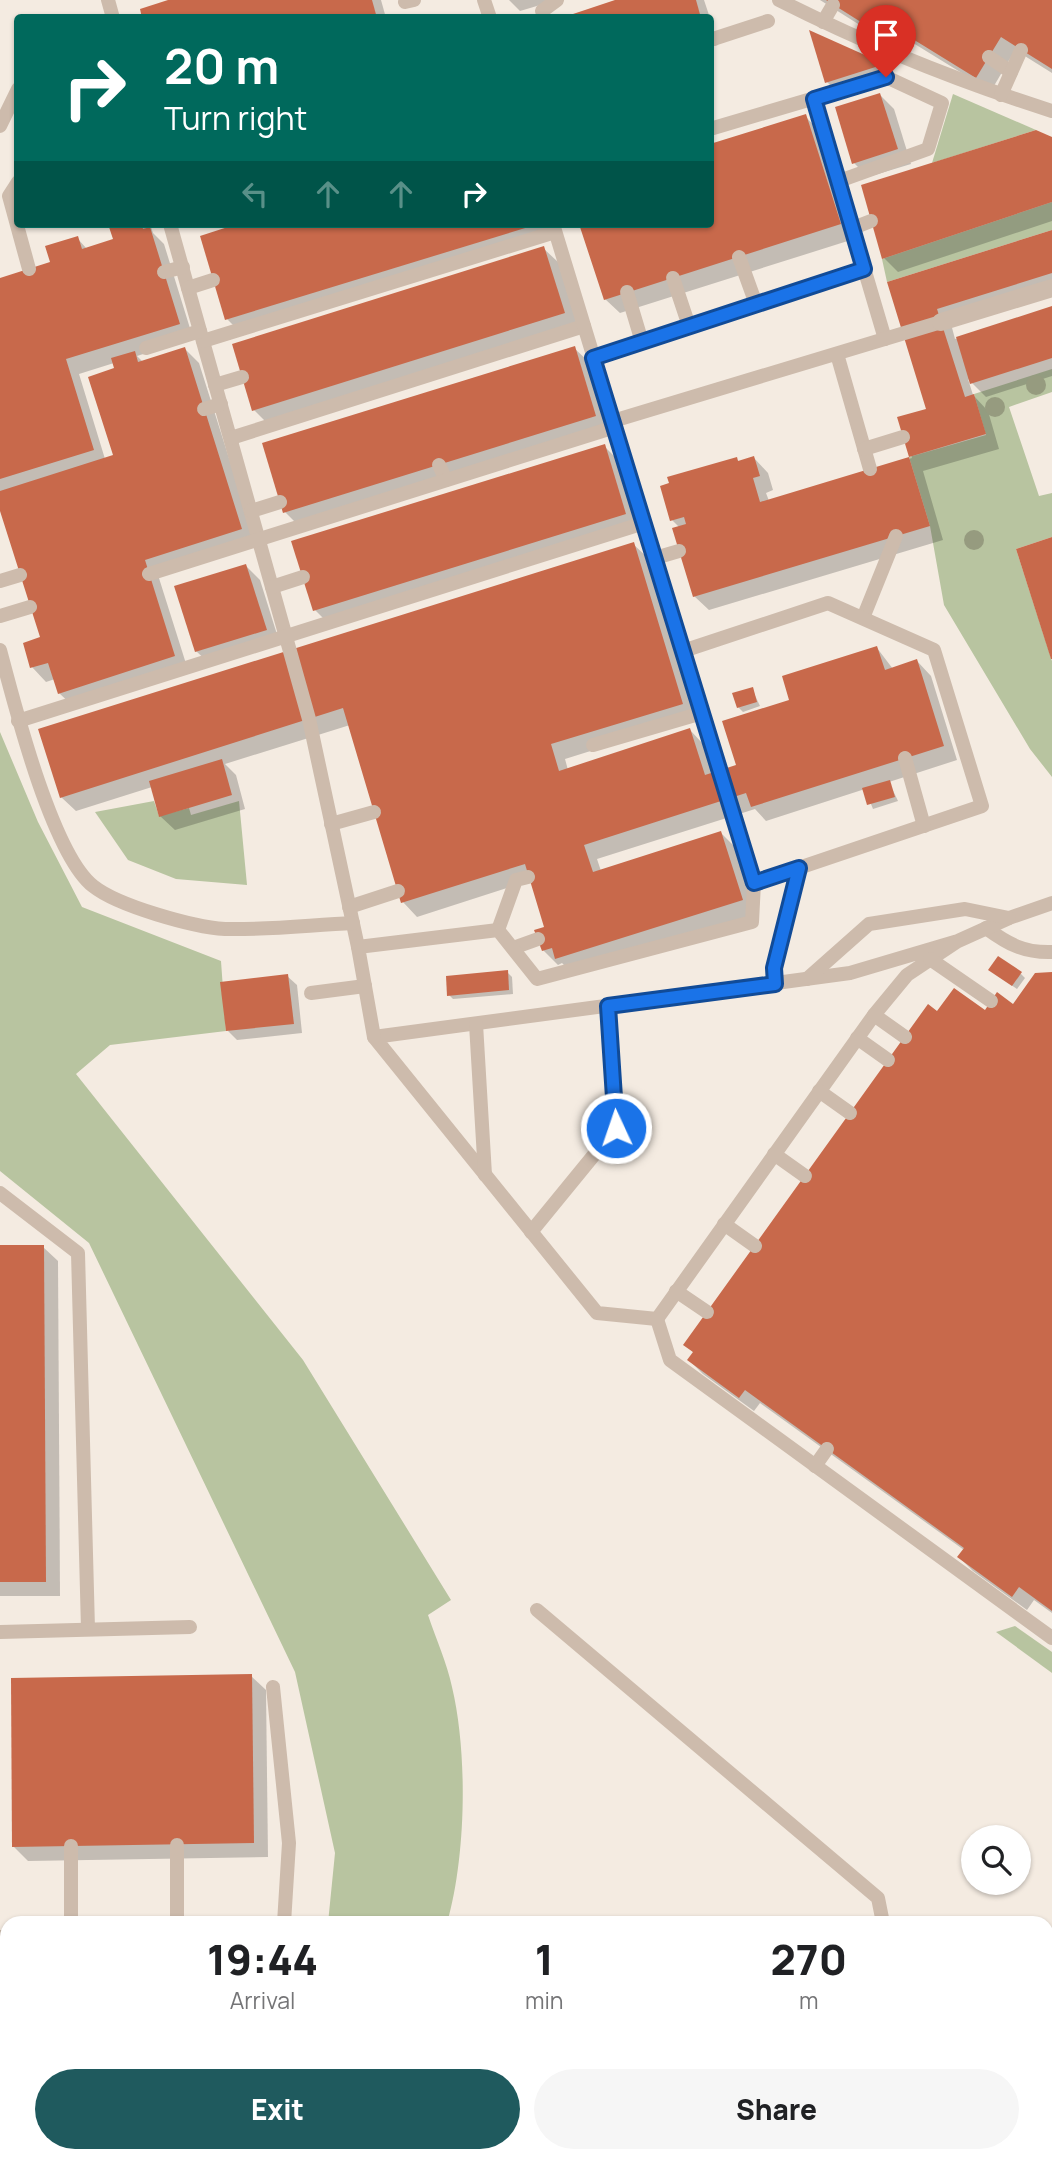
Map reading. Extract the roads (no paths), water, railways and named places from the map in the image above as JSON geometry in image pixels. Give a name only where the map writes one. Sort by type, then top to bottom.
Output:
[{"type":"street","points":[[941,322],[1052,288]]},
{"type":"lane","points":[[541,10],[556,0]]},
{"type":"lane","points":[[779,0],[864,43],[1001,95],[1052,111]]},
{"type":"lane","points":[[823,23],[833,5]]},
{"type":"lane","points":[[714,39],[768,21]]},
{"type":"lane","points":[[1001,95],[1021,50]]},
{"type":"lane","points":[[989,57],[1011,72]]},
{"type":"lane","points":[[714,128],[886,77],[942,103],[928,149],[839,181]]},
{"type":"lane","points":[[0,126],[14,97]]},
{"type":"lane","points":[[814,99],[885,339]]},
{"type":"lane","points":[[14,189],[9,197],[14,215]]},
{"type":"lane","points":[[853,228],[871,221]]},
{"type":"lane","points":[[18,228],[29,269]]},
{"type":"lane","points":[[171,228],[221,404],[247,515],[259,540],[309,719],[358,947],[373,1037],[597,1313],[657,1319]]},
{"type":"lane","points":[[146,348],[202,336],[554,228],[561,277],[584,326],[593,358],[599,401],[614,424],[621,472],[644,523],[754,883],[752,922],[537,979],[498,930]]},
{"type":"lane","points":[[739,257],[756,304]]},
{"type":"lane","points":[[164,272],[183,267]]},
{"type":"lane","points":[[593,358],[864,269]]},
{"type":"lane","points":[[673,278],[689,326]]},
{"type":"lane","points":[[188,288],[213,280]]},
{"type":"lane","points":[[627,292],[642,342]]},
{"type":"lane","points":[[149,574],[941,322]]},
{"type":"lane","points":[[230,439],[584,326]]},
{"type":"lane","points":[[837,354],[870,469]]},
{"type":"lane","points":[[215,385],[242,377]]},
{"type":"lane","points":[[204,409],[221,404]]},
{"type":"lane","points":[[864,449],[903,437]]},
{"type":"lane","points":[[439,465],[446,480]]},
{"type":"lane","points":[[247,515],[280,502]]},
{"type":"lane","points":[[18,721],[644,523]]},
{"type":"lane","points":[[863,618],[896,536]]},
{"type":"lane","points":[[655,558],[679,551]]},
{"type":"lane","points":[[0,581],[20,575]]},
{"type":"lane","points":[[272,587],[303,578]]},
{"type":"lane","points":[[683,651],[828,603],[934,650],[982,806],[754,883]]},
{"type":"lane","points":[[0,616],[30,607]]},
{"type":"lane","points":[[0,650],[18,721],[66,852],[93,886],[140,910],[222,929],[353,923]]},
{"type":"lane","points":[[593,746],[702,713]]},
{"type":"lane","points":[[905,758],[924,826]]},
{"type":"lane","points":[[331,824],[374,812]]},
{"type":"lane","points":[[775,984],[774,968],[799,868]]},
{"type":"lane","points":[[498,930],[516,880],[528,877]]},
{"type":"lane","points":[[349,907],[398,891]]},
{"type":"lane","points":[[373,1037],[850,974],[958,941],[1009,918],[1052,903]]},
{"type":"lane","points":[[806,980],[869,924],[965,909],[1009,918]]},
{"type":"lane","points":[[986,929],[1013,947],[1032,953],[1052,952]]},
{"type":"lane","points":[[358,947],[498,930]]},
{"type":"lane","points":[[513,948],[538,939]]},
{"type":"lane","points":[[657,1319],[874,1015],[907,975],[958,941]]},
{"type":"lane","points":[[930,959],[991,1001]]},
{"type":"lane","points":[[311,993],[365,986]]},
{"type":"lane","points":[[531,1232],[616,1128],[608,1006]]},
{"type":"lane","points":[[874,1015],[905,1037]]},
{"type":"lane","points":[[476,1024],[485,1175]]},
{"type":"lane","points":[[857,1038],[888,1060]]},
{"type":"lane","points":[[819,1091],[850,1113]]},
{"type":"lane","points":[[774,1154],[805,1176]]},
{"type":"lane","points":[[0,1193],[78,1253],[88,1629]]},
{"type":"lane","points":[[724,1224],[755,1246]]},
{"type":"lane","points":[[676,1291],[707,1312]]},
{"type":"lane","points":[[657,1319],[670,1360],[1052,1638]]},
{"type":"lane","points":[[815,1466],[827,1449]]},
{"type":"lane","points":[[537,1610],[878,1898],[882,1916]]},
{"type":"lane","points":[[0,1632],[190,1627]]},
{"type":"lane","points":[[273,1687],[289,1843],[284,1916]]},
{"type":"lane","points":[[177,1844],[177,1916]]},
{"type":"lane","points":[[71,1846],[71,1916]]}]
